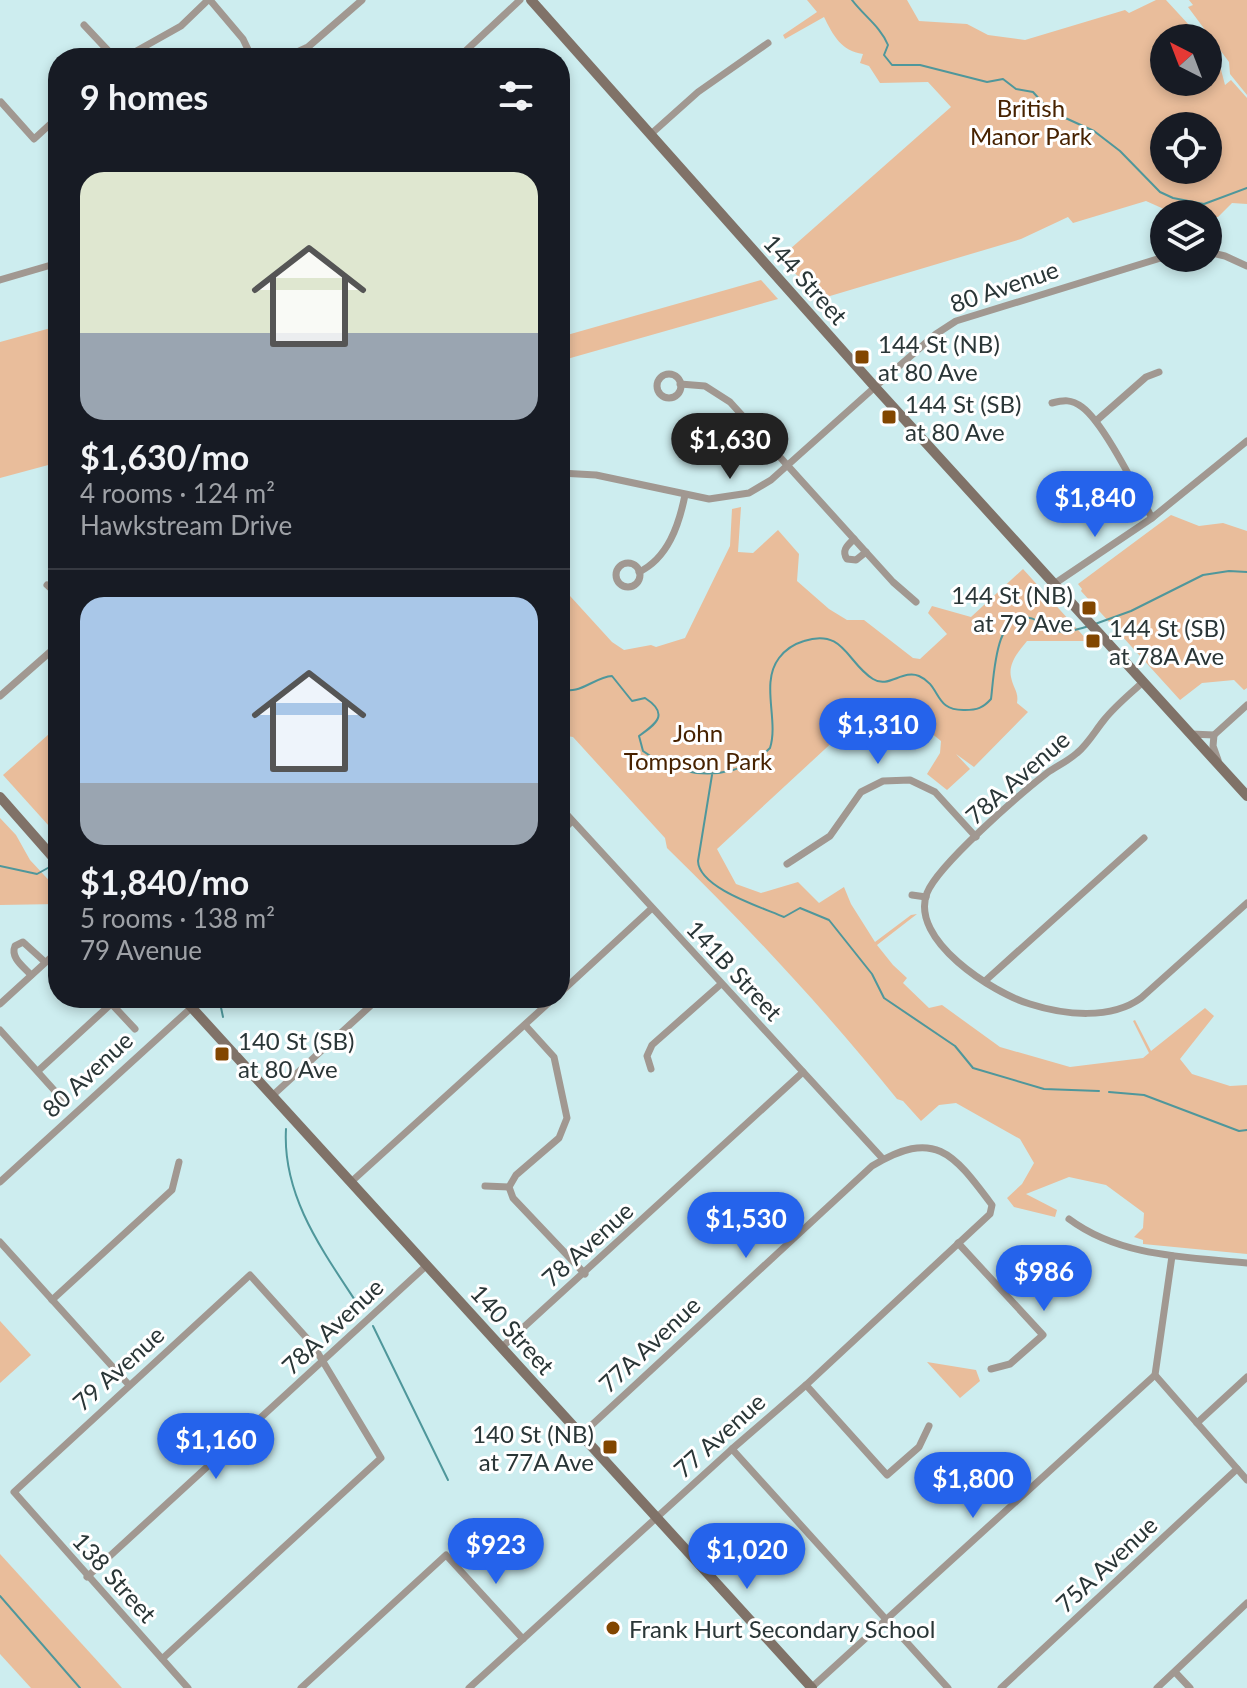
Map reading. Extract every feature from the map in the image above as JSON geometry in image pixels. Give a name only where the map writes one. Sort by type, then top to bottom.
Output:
[{"type":"main road","name":"144 Street","points":[[531,0],[875,387],[1247,796]]},
{"type":"main road","points":[[0,797],[48,852]]},
{"type":"main road","name":"140 Street","points":[[191,1008],[812,1688]]},
{"type":"street","points":[[142,48],[181,26],[209,0],[247,48]]},
{"type":"street","points":[[306,48],[362,0]]},
{"type":"street","points":[[469,48],[520,0]]},
{"type":"street","points":[[84,25],[106,48]]},
{"type":"street","points":[[651,134],[698,92],[768,43]]},
{"type":"street","points":[[1,102],[34,139],[48,126]]},
{"type":"street","points":[[1222,255],[1247,266]]},
{"type":"street","name":"80 Avenue","points":[[570,474],[596,475],[709,499],[739,496],[759,488],[788,466],[936,334],[961,319],[1150,261]]},
{"type":"street","points":[[0,280],[48,266]]},
{"type":"street","points":[[1096,421],[1146,377],[1159,372]]},
{"type":"street","points":[[680,384],[705,386],[720,394],[907,596],[916,602]]},
{"type":"street","points":[[1052,403],[1066,399],[1074,402],[1096,421],[1152,518]]},
{"type":"street","points":[[1054,584],[1152,518],[1247,441]]},
{"type":"street","points":[[639,572],[652,565],[669,543],[685,495]]},
{"type":"street","points":[[854,539],[845,548],[845,556],[856,560],[866,552]]},
{"type":"street","points":[[1,692],[48,653]]},
{"type":"street","name":"78A Avenue","points":[[985,981],[938,944],[930,930],[926,897],[941,870],[1046,774],[1078,753],[1106,717],[1143,682]]},
{"type":"street","points":[[1221,767],[1213,746],[1214,735],[1247,705]]},
{"type":"street","points":[[1191,734],[1214,735]]},
{"type":"street","points":[[787,864],[830,836],[861,792],[883,781],[910,780],[935,792],[976,837]]},
{"type":"street","name":"141B Street","points":[[570,819],[883,1159]]},
{"type":"street","points":[[1144,838],[985,981],[1014,998],[1041,1007],[1104,1013],[1126,1007],[1141,998],[1247,903]]},
{"type":"street","points":[[912,895],[926,897]]},
{"type":"street","points":[[570,984],[651,909]]},
{"type":"street","points":[[31,975],[15,957],[15,946],[23,942],[29,945],[45,962]]},
{"type":"street","points":[[0,1004],[48,959]]},
{"type":"street","points":[[651,1069],[647,1056],[652,1045],[721,984]]},
{"type":"street","points":[[38,1071],[102,1008]]},
{"type":"street","points":[[116,1008],[135,1029]]},
{"type":"street","name":"80 Avenue","points":[[0,1182],[191,1008]]},
{"type":"street","points":[[272,1096],[368,1008]]},
{"type":"street","points":[[351,1182],[543,1008]]},
{"type":"street","points":[[509,1187],[516,1175],[559,1138],[567,1118],[554,1057],[525,1025]]},
{"type":"street","points":[[0,1030],[63,1100]]},
{"type":"street","name":"78 Avenue","points":[[502,1347],[803,1072]]},
{"type":"street","name":"77A Avenue","points":[[582,1434],[883,1159],[914,1147],[934,1148],[958,1165],[992,1205],[992,1210]]},
{"type":"street","points":[[52,1300],[172,1190],[179,1162]]},
{"type":"street","points":[[485,1186],[509,1187]]},
{"type":"street","points":[[509,1187],[513,1198],[585,1274]]},
{"type":"street","name":"77 Avenue","points":[[469,1688],[806,1385],[992,1210]]},
{"type":"street","points":[[1069,1219],[1125,1247],[1172,1256],[1247,1263]]},
{"type":"street","points":[[0,1242],[129,1385]]},
{"type":"street","points":[[958,1243],[1043,1335],[1010,1364],[991,1369]]},
{"type":"street","points":[[812,1688],[1155,1375],[1172,1256]]},
{"type":"street","name":"78A Avenue","points":[[87,1577],[427,1265]]},
{"type":"street","name":"79 Avenue","points":[[14,1492],[250,1275],[313,1345],[323,1362]]},
{"type":"street","points":[[162,1659],[381,1458],[323,1362]]},
{"type":"street","points":[[1155,1375],[1247,1480]]},
{"type":"street","points":[[1197,1423],[1247,1377]]},
{"type":"street","points":[[806,1385],[887,1475],[919,1447],[929,1426]]},
{"type":"street","points":[[732,1449],[948,1688]]},
{"type":"street","name":"75A Avenue","points":[[1001,1688],[1237,1469]]},
{"type":"street","name":"138 Street","points":[[14,1492],[188,1688]]},
{"type":"street","points":[[301,1688],[446,1555],[523,1639]]},
{"type":"street","points":[[1157,1688],[1247,1603]]},
{"type":"street","points":[[1175,1672],[1190,1688]]},
{"type":"green space","name":"British Manor Park","points":[[807,0],[907,0],[919,21],[967,24],[988,35],[1025,40],[1125,10],[1129,13],[1156,0],[1166,0],[1188,24],[1150,24],[1150,96],[1222,96],[1222,74],[1225,85],[1231,80],[1247,98],[1247,204],[1232,203],[1222,213],[1222,200],[1150,200],[1150,203],[1146,201],[1073,223],[1068,217],[1021,239],[830,296],[821,303],[781,257],[951,107],[928,82],[880,83],[869,66],[860,63],[863,54],[843,46],[824,17],[785,39],[783,35],[817,12]]},
{"type":"green space","points":[[1189,0],[1247,0],[1247,95],[1230,74],[1229,62],[1222,53],[1222,24],[1201,24],[1188,7],[1193,5]]},
{"type":"green space","points":[[761,280],[778,299],[570,358],[570,334]]},
{"type":"green space","points":[[48,329],[48,465],[0,478],[0,342]]},
{"type":"green space","name":"John Tompson Park","points":[[741,507],[738,552],[753,553],[778,530],[799,554],[797,581],[829,609],[847,620],[864,620],[913,658],[920,659],[947,634],[928,613],[932,606],[971,617],[1023,569],[1088,641],[1027,641],[1010,672],[1017,703],[1028,712],[974,767],[956,754],[970,769],[947,790],[927,774],[940,753],[941,741],[925,728],[875,722],[838,737],[717,849],[736,884],[761,893],[798,882],[819,903],[844,887],[875,942],[911,915],[917,914],[877,945],[907,978],[903,983],[929,1008],[942,1005],[1000,1047],[1070,1067],[1143,1058],[1149,1053],[1133,1021],[1151,1051],[1205,1008],[1214,1016],[1180,1059],[1192,1074],[1230,1086],[1247,1085],[1247,1254],[1143,1244],[1143,1240],[1134,1237],[1143,1228],[1144,1213],[1106,1185],[1069,1177],[1026,1194],[1057,1210],[1055,1217],[1014,1207],[1007,1198],[1022,1184],[1034,1163],[1020,1139],[956,1103],[939,1105],[921,1121],[903,1101],[897,1099],[786,970],[667,848],[665,838],[570,737],[570,596],[612,642],[624,650],[651,645],[656,647],[685,638],[730,546],[732,509]]},
{"type":"green space","points":[[1171,515],[1199,526],[1223,523],[1247,531],[1247,688],[1244,690],[1234,680],[1202,683],[1180,700],[1078,584]]},
{"type":"green space","points":[[48,735],[48,825],[3,775]]},
{"type":"green space","points":[[0,818],[48,879],[48,904],[0,905]]},
{"type":"green space","points":[[0,1321],[31,1355],[0,1383]]},
{"type":"green space","points":[[927,1362],[976,1370],[980,1381],[960,1398]]},
{"type":"green space","points":[[0,1554],[122,1688],[31,1688],[0,1654]]},
{"type":"waterway","points":[[852,0],[885,39],[888,45],[884,55],[892,65],[920,65],[987,82],[1003,79],[1016,89],[1033,92],[1050,111],[1094,131],[1120,151],[1160,192],[1173,198],[1204,204],[1247,188]]},
{"type":"waterway","points":[[1095,624],[1131,611],[1203,575],[1247,572]]},
{"type":"waterway","points":[[570,690],[612,676],[632,701],[645,698],[657,709],[659,714],[655,723],[639,736],[643,751],[674,768],[708,774],[741,767],[770,748],[773,726],[770,690],[774,668],[784,652],[800,642],[828,639],[844,649],[873,679],[884,682],[907,675],[919,676],[948,707],[969,710],[991,699],[998,647],[1003,634],[1018,618],[1030,618],[1056,631],[1089,626]]},
{"type":"waterway","points":[[712,775],[698,861],[701,871],[709,880],[733,895],[784,917],[800,908],[829,920],[872,974],[884,998],[955,1046],[973,1068],[1044,1089],[1099,1091]]},
{"type":"waterway","points":[[0,866],[37,874],[48,868]]},
{"type":"waterway","points":[[221,1008],[223,1017]]},
{"type":"waterway","points":[[1109,1092],[1144,1095],[1239,1131],[1247,1130]]},
{"type":"waterway","points":[[286,1129],[291,1179],[299,1203],[321,1247],[362,1311]]},
{"type":"waterway","points":[[373,1326],[448,1480]]},
{"type":"waterway","points":[[0,1596],[80,1688]]},
{"type":"place","name":"144 St (NB) at 80 Ave","points":[[862,357]]},
{"type":"place","name":"144 St (SB) at 80 Ave","points":[[889,417]]},
{"type":"place","name":"144 St (NB) at 79 Ave","points":[[1089,608]]},
{"type":"place","name":"144 St (SB) at 78A Ave","points":[[1093,641]]},
{"type":"place","name":"140 St (SB) at 80 Ave","points":[[222,1054]]},
{"type":"place","name":"140 St (NB) at 77A Ave","points":[[610,1447]]},
{"type":"place","name":"Frank Hurt Secondary School","points":[[613,1628]]}]
